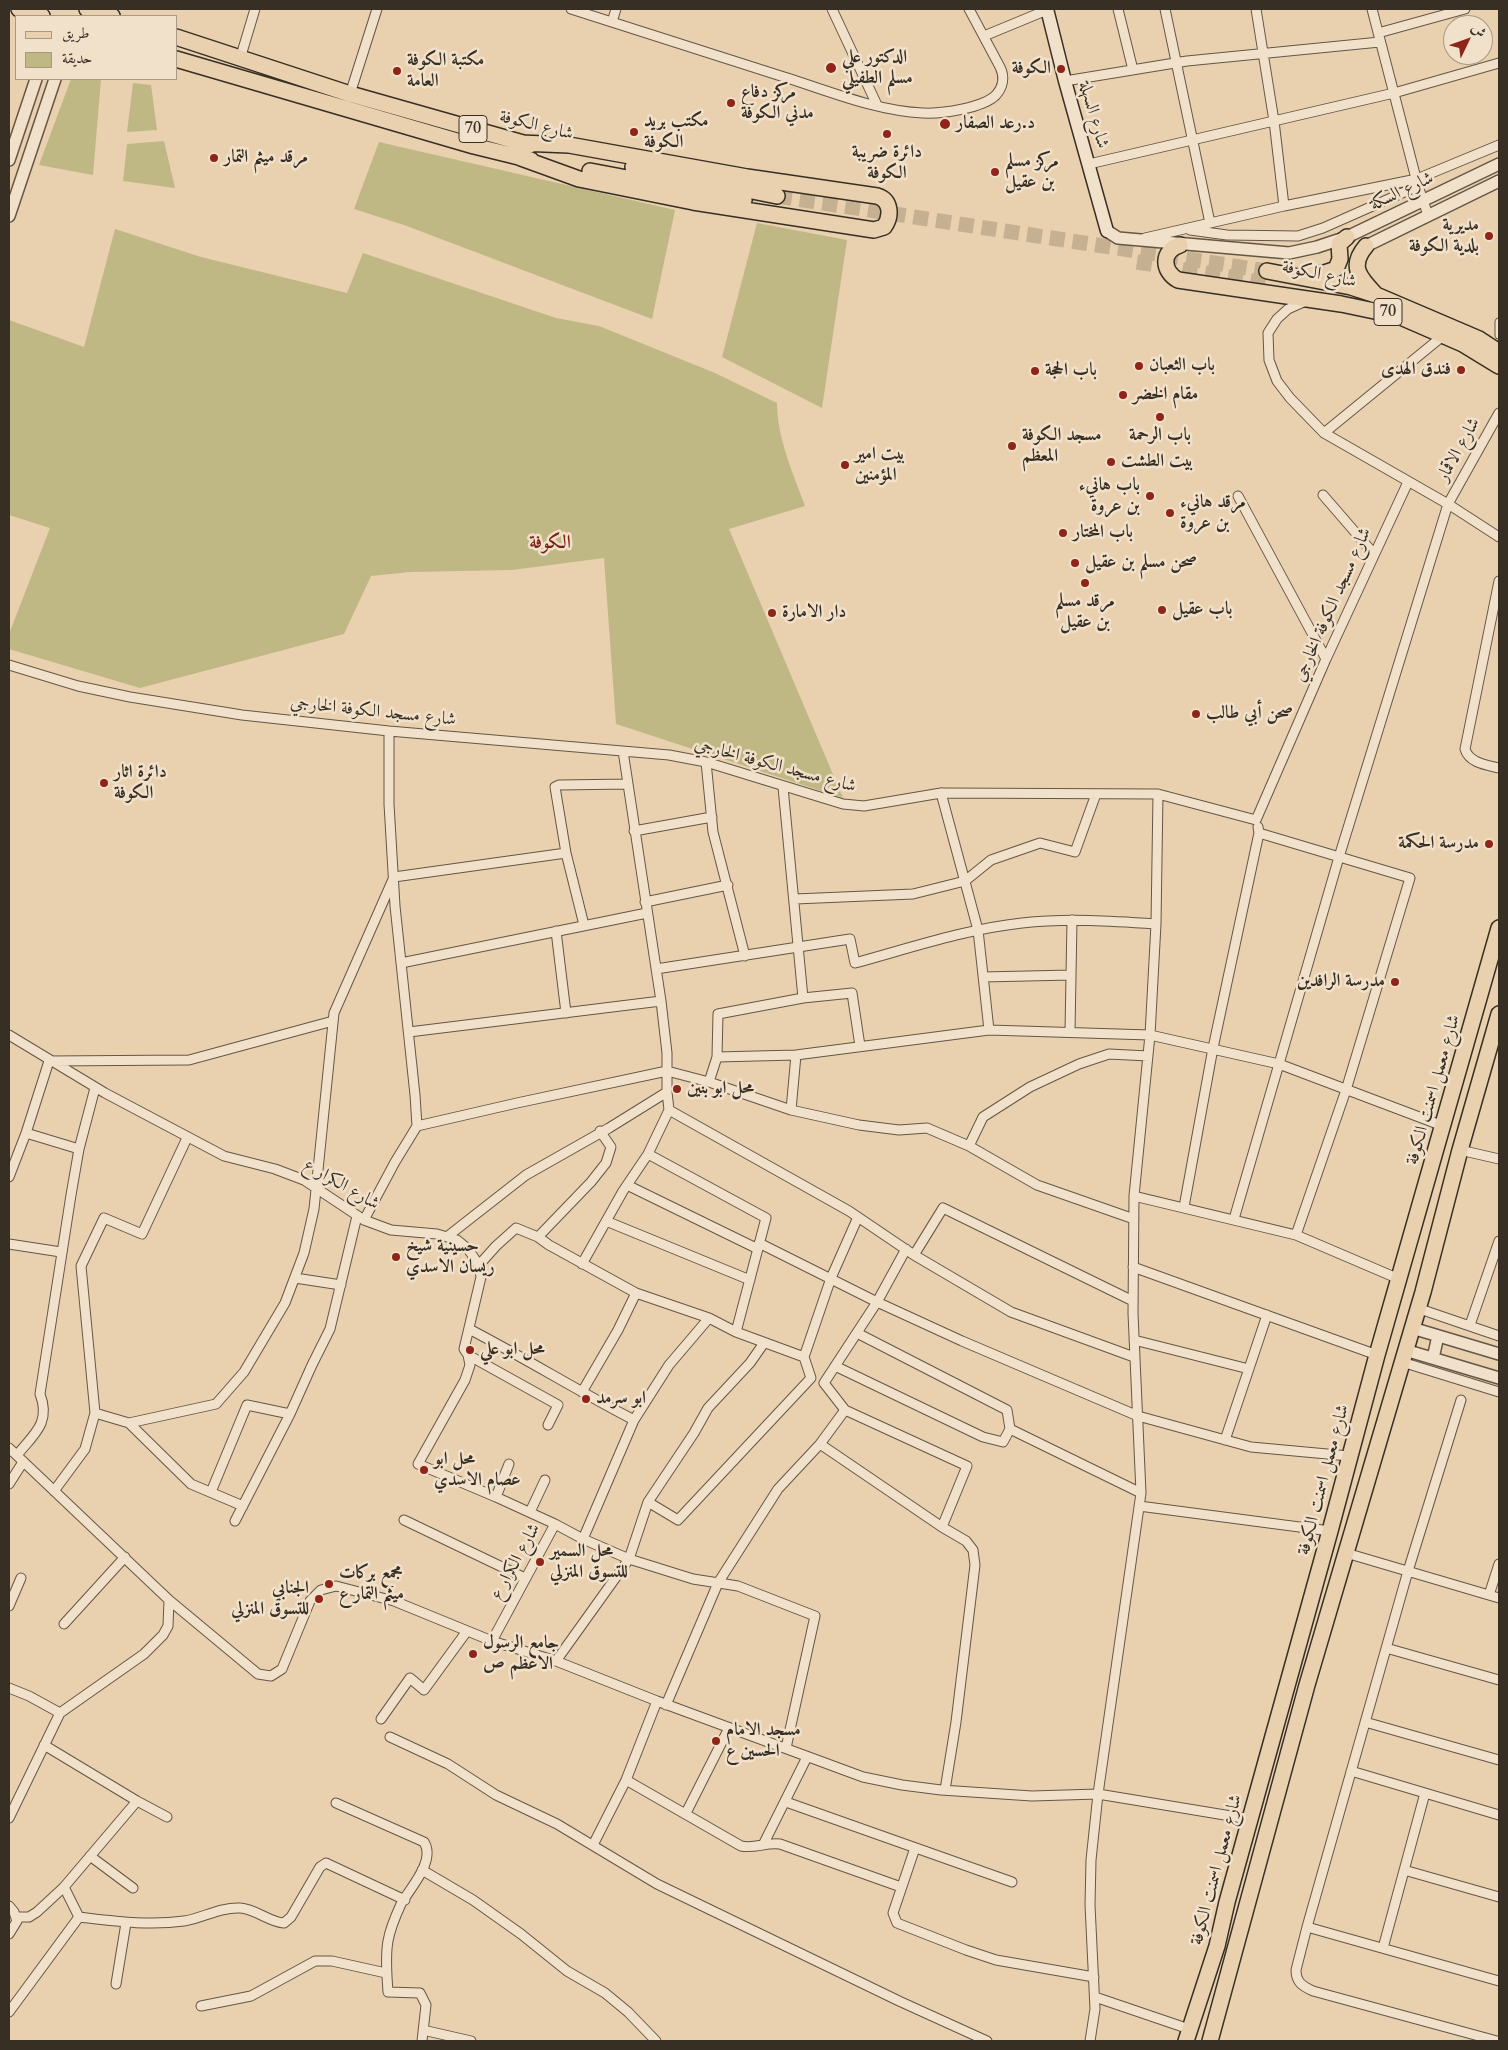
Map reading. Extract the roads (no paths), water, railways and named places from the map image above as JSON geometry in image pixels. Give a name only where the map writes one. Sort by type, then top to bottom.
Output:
[{"type":"main road","points":[[19,9],[39,15]]},
{"type":"main road","points":[[87,9],[108,15]]},
{"type":"main road","name":"شارع السهلة","points":[[1047,9],[1107,231]]},
{"type":"main road","name":"شارع الكوفة","points":[[178,40],[350,94],[521,151]]},
{"type":"main road","name":"شارع الكوفة","points":[[178,60],[348,110],[521,151],[777,201]]},
{"type":"main road","points":[[569,145],[746,177],[877,196],[882,198],[888,205],[888,219],[884,227],[874,230],[693,202],[579,179],[521,151],[569,145]]},
{"type":"main road","points":[[1270,276],[1292,270],[1321,274],[1332,272],[1340,259],[1339,244],[1347,237]]},
{"type":"main road","points":[[1180,245],[1171,250],[1165,259],[1169,273],[1178,280],[1311,299],[1403,317]]},
{"type":"main road","points":[[1366,246],[1358,255],[1357,266],[1361,279],[1376,295]]},
{"type":"main road","name":"شارع الكوفة","points":[[1270,276],[1351,287],[1376,295],[1479,339],[1499,352]]},
{"type":"main road","name":"شارع الكوفة","points":[[1270,276],[1403,317],[1444,335],[1499,366]]},
{"type":"main road","name":"شارع معمل اسمنت الكوفة","points":[[1188,2035],[1217,1946],[1226,1902],[1330,1531],[1376,1355],[1499,928]]},
{"type":"main road","points":[[1210,2041],[1307,1685],[1398,1378],[1499,1014]]},
{"type":"main road","points":[[1372,1371],[1384,1380],[1398,1378]]},
{"type":"main road","points":[[1361,1412],[1368,1410],[1378,1412],[1385,1420]]},
{"type":"street","points":[[240,59],[255,9]]},
{"type":"street","points":[[350,94],[377,9]]},
{"type":"street","points":[[571,9],[877,105],[924,113],[939,112],[984,102],[992,99],[1001,87],[1003,78],[1000,67],[969,9]]},
{"type":"street","points":[[612,22],[616,9]]},
{"type":"street","points":[[832,9],[877,105]]},
{"type":"street","points":[[984,36],[1047,9]]},
{"type":"street","points":[[1118,9],[1133,70]]},
{"type":"street","points":[[1165,9],[1210,223]]},
{"type":"street","points":[[1256,9],[1274,121],[1284,206]]},
{"type":"street","points":[[1372,9],[1428,215]]},
{"type":"street","points":[[1065,81],[1176,63],[1379,37],[1465,9]]},
{"type":"street","points":[[1089,164],[1394,93],[1499,63]]},
{"type":"street","points":[[9,160],[36,80]]},
{"type":"street","points":[[9,216],[54,80]]},
{"type":"street","points":[[1185,229],[1227,235],[1298,236],[1322,228],[1499,144]]},
{"type":"street","name":"شارع السكة","points":[[1107,231],[1118,238],[1279,254],[1317,247],[1347,237],[1499,164]]},
{"type":"street","name":"شارع السكة","points":[[1366,246],[1499,181]]},
{"type":"street","points":[[1140,240],[1284,206],[1418,182]]},
{"type":"street","points":[[1311,299],[1288,309],[1277,319],[1268,333],[1269,360],[1277,381],[1290,398],[1324,433],[1448,504],[1499,537]]},
{"type":"street","points":[[1499,322],[1499,335]]},
{"type":"street","points":[[1324,433],[1444,335]]},
{"type":"street","name":"شارع الاقمار","points":[[1234,1219],[1339,857],[1448,504],[1499,413]]},
{"type":"street","name":"شارع مسجد الكوفة الخارجي","points":[[9,665],[78,686],[130,697],[242,715],[389,731],[669,755],[706,762],[843,804],[864,806],[941,793],[1158,794],[1256,820],[1326,659],[1408,482]]},
{"type":"street","points":[[1324,495],[1374,554]]},
{"type":"street","points":[[1238,496],[1326,659]]},
{"type":"street","points":[[1499,581],[1465,749],[1466,755],[1471,759],[1499,768]]},
{"type":"street","points":[[235,1521],[290,1414],[330,1329],[361,1218],[417,1126],[394,877],[389,804],[389,731]]},
{"type":"street","points":[[582,1264],[626,1185],[648,1154],[669,1110],[667,1054],[661,1001],[623,751]]},
{"type":"street","points":[[706,762],[713,832],[745,956]]},
{"type":"street","points":[[584,926],[566,853],[555,787],[559,785],[628,784]]},
{"type":"street","points":[[783,787],[800,947],[803,998]]},
{"type":"street","points":[[941,793],[978,930],[990,1030]]},
{"type":"street","points":[[794,898],[913,894],[965,881],[991,860],[1040,843],[1075,852],[1096,794]]},
{"type":"street","points":[[1090,2041],[1094,2022],[1095,1996],[1090,1882],[1098,1794],[1141,1493],[1134,1357],[1134,1196],[1150,1034],[1156,924],[1158,794]]},
{"type":"street","points":[[634,831],[712,817]]},
{"type":"street","points":[[1184,1207],[1213,1048],[1259,833],[1256,820]]},
{"type":"street","points":[[1259,833],[1410,878],[1346,1090],[1296,1234]]},
{"type":"street","points":[[394,877],[566,853]]},
{"type":"street","points":[[129,1423],[216,1404],[244,1372],[285,1304],[304,1253],[314,1209],[334,1013],[394,877]]},
{"type":"street","points":[[645,902],[728,885]]},
{"type":"street","points":[[401,963],[647,913]]},
{"type":"street","points":[[656,969],[850,939],[855,963],[978,930],[1022,923],[1072,920],[1156,924]]},
{"type":"street","points":[[1070,1032],[1072,920]]},
{"type":"street","points":[[556,931],[566,1013]]},
{"type":"street","points":[[983,978],[1071,975]]},
{"type":"street","points":[[709,1082],[717,1057],[718,1014],[803,998],[852,993],[860,1046]]},
{"type":"street","points":[[408,1032],[661,1001]]},
{"type":"street","points":[[9,1177],[26,1133],[49,1061],[189,1060],[333,1021]]},
{"type":"street","points":[[717,1057],[796,1055],[990,1030],[1150,1034],[1279,1064],[1443,1126]]},
{"type":"street","name":"شارع الكرار ع","points":[[9,1035],[95,1088],[224,1156],[275,1169],[304,1180],[316,1186],[361,1218],[391,1230],[448,1236]]},
{"type":"street","points":[[969,1146],[983,1117],[1030,1087],[1079,1064],[1109,1054],[1148,1056]]},
{"type":"street","points":[[791,1110],[796,1055]]},
{"type":"street","points":[[417,1126],[667,1070],[791,1110],[859,1125],[900,1130],[927,1128],[969,1146],[1037,1185],[1134,1219]]},
{"type":"street","points":[[9,1484],[20,1459],[39,1428],[44,1414],[40,1394],[61,1252],[79,1149],[95,1088]]},
{"type":"street","points":[[667,1092],[526,1174],[448,1236],[463,1245],[479,1265],[516,1228],[538,1237],[582,1264],[636,1293],[710,1318],[736,1332],[804,1357]]},
{"type":"street","points":[[669,1110],[858,1217],[910,1252],[1011,1312],[1134,1357]]},
{"type":"street","points":[[538,1237],[572,1203],[606,1163],[611,1147],[600,1131]]},
{"type":"street","points":[[26,1133],[79,1149]]},
{"type":"street","points":[[54,1491],[85,1450],[95,1413],[81,1266],[104,1218],[142,1234],[187,1138]]},
{"type":"street","points":[[1460,1150],[1499,1159]]},
{"type":"street","points":[[648,1154],[766,1218],[736,1332]]},
{"type":"street","points":[[626,1185],[831,1278],[877,1302],[962,1341],[1138,1416],[1251,1447],[1350,1456]]},
{"type":"street","points":[[1134,1196],[1296,1234],[1399,1279]]},
{"type":"street","points":[[824,1383],[910,1252],[943,1208],[1133,1301]]},
{"type":"street","points":[[811,1378],[804,1357],[831,1278],[858,1217]]},
{"type":"street","points":[[606,1221],[750,1280]]},
{"type":"street","points":[[1470,1325],[1499,1241]]},
{"type":"street","points":[[9,1244],[61,1252]]},
{"type":"street","name":"شارع الكرار ع","points":[[479,1265],[481,1277],[464,1349],[468,1355],[470,1365],[465,1380],[418,1464],[555,1524],[492,1641]]},
{"type":"street","points":[[1133,1266],[1376,1355]]},
{"type":"street","points":[[295,1278],[341,1285]]},
{"type":"street","points":[[582,1392],[618,1330],[636,1293]]},
{"type":"street","points":[[1418,1308],[1499,1336]]},
{"type":"street","points":[[1225,1440],[1268,1315]]},
{"type":"street","points":[[584,1539],[634,1420],[669,1365],[710,1318]]},
{"type":"street","points":[[1412,1328],[1499,1354]]},
{"type":"street","points":[[469,1329],[522,1356],[634,1420]]},
{"type":"street","points":[[835,1366],[983,1437],[1003,1442],[1010,1429],[1007,1410],[857,1333]]},
{"type":"street","points":[[1433,1358],[1438,1336]]},
{"type":"street","points":[[1134,1340],[1249,1369]]},
{"type":"street","points":[[556,1661],[629,1559],[648,1502],[694,1433],[708,1408],[750,1363],[764,1343]]},
{"type":"street","points":[[468,1355],[558,1405],[548,1425]]},
{"type":"street","points":[[1404,1356],[1433,1358],[1499,1378]]},
{"type":"street","points":[[1404,1356],[1499,1392]]},
{"type":"street","points":[[648,1502],[678,1520],[811,1378]]},
{"type":"street","points":[[811,1378],[824,1383],[844,1410],[967,1466],[942,1527]]},
{"type":"street","points":[[1461,1400],[1408,1571],[1307,1927],[1296,1976],[1299,1983],[1305,1987],[1497,2041]]},
{"type":"street","points":[[211,1492],[247,1405],[290,1414]]},
{"type":"street","points":[[666,1705],[718,1583],[778,1489],[820,1444],[844,1410]]},
{"type":"street","points":[[95,1413],[129,1423],[191,1484],[243,1506]]},
{"type":"street","points":[[1010,1429],[1141,1493]]},
{"type":"street","points":[[820,1444],[942,1527],[966,1541],[973,1550],[975,1564],[956,1722],[945,1790]]},
{"type":"street","points":[[9,1448],[169,1600],[253,1670],[265,1676],[278,1673],[282,1669],[310,1601],[321,1590],[336,1586],[386,1599],[492,1641],[556,1661],[666,1705],[844,1771],[882,1781],[945,1790],[1032,1796],[1098,1794],[1249,1819]]},
{"type":"street","points":[[496,1497],[509,1464]]},
{"type":"street","points":[[530,1512],[546,1480]]},
{"type":"street","points":[[1139,1506],[1330,1531]]},
{"type":"street","points":[[404,1520],[525,1578]]},
{"type":"street","points":[[555,1524],[629,1559],[693,1579],[738,1586],[815,1616],[786,1748]]},
{"type":"street","points":[[1346,1553],[1499,1598]]},
{"type":"street","points":[[64,1624],[125,1557]]},
{"type":"street","points":[[1490,1595],[1499,1564]]},
{"type":"street","points":[[9,1606],[21,1578]]},
{"type":"street","points":[[9,1818],[60,1713],[144,1654],[168,1626],[169,1600]]},
{"type":"street","points":[[381,1719],[410,1678],[424,1690],[467,1631]]},
{"type":"street","points":[[1386,1648],[1499,1680]]},
{"type":"street","points":[[9,1688],[29,1696],[60,1713]]},
{"type":"street","points":[[593,1845],[626,1780],[656,1701]]},
{"type":"street","points":[[1365,1722],[1499,1760]]},
{"type":"street","points":[[686,1813],[729,1728]]},
{"type":"street","points":[[390,1737],[448,1764],[496,1795],[550,1820],[657,1884],[956,2028],[987,2041]]},
{"type":"street","points":[[44,1746],[167,1817]]},
{"type":"street","points":[[763,1845],[808,1757]]},
{"type":"street","points":[[1352,1771],[1499,1815]]},
{"type":"street","points":[[626,1780],[741,1846],[752,1848],[774,1843],[785,1845],[901,1887]]},
{"type":"street","points":[[1383,1948],[1425,1793]]},
{"type":"street","points":[[16,1917],[29,1917],[38,1912],[64,1887],[138,1801]]},
{"type":"street","points":[[786,1802],[1012,1882]]},
{"type":"street","points":[[336,1803],[424,1842],[428,1848],[422,1870],[400,1908],[388,1942],[386,1973],[388,1992],[420,1993],[426,2005],[422,2041]]},
{"type":"street","points":[[915,1848],[893,1913],[894,1920],[900,1925],[996,1960],[1094,1977]]},
{"type":"street","points":[[90,1856],[133,1888]]},
{"type":"street","points":[[80,1917],[126,1923],[185,1921],[215,1910],[238,1908],[251,1909],[284,1922],[291,1917],[320,1867],[326,1863],[405,1900]]},
{"type":"street","points":[[422,1870],[472,1900],[520,1934],[567,1971],[611,1998],[628,2012],[656,2041]]},
{"type":"street","points":[[1404,1870],[1499,1897]]},
{"type":"street","points":[[64,1887],[80,1917]]},
{"type":"street","points":[[9,1906],[17,1921],[9,1934]]},
{"type":"street","points":[[9,2012],[80,1917]]},
{"type":"street","points":[[116,1984],[126,1923]]},
{"type":"street","points":[[1307,1927],[1499,1981]]},
{"type":"street","points":[[201,2006],[251,1996],[315,1961],[332,1961],[386,1973]]},
{"type":"street","points":[[1095,1996],[1188,2035]]},
{"type":"street","points":[[423,2030],[471,2041]]},
{"type":"tunnel","points":[[777,196],[1267,271]]},
{"type":"tunnel","points":[[1137,262],[1267,283]]},
{"type":"place","name":"الدكتور علي مسلم الطفيلي","points":[[831,68]]},
{"type":"place","name":"الكوفة","points":[[1061,69]]},
{"type":"place","name":"مكتبة الكوفة العامة","points":[[397,71]]},
{"type":"place","name":"مركز دفاع مدني الكوفة","points":[[731,103]]},
{"type":"place","name":"د.رعد الصفار","points":[[945,124]]},
{"type":"place","name":"مكتب بريد الكوفة","points":[[634,132]]},
{"type":"place","name":"دائرة ضريبة الكوفة","points":[[887,134]]},
{"type":"place","name":"مرقد ميثم التمار","points":[[214,158]]},
{"type":"place","name":"مركز مسلم بن عقيل","points":[[995,172]]},
{"type":"place","name":"مديرية بلدية الكوفة","points":[[1489,236]]},
{"type":"place","name":"باب الثعبان","points":[[1139,366]]},
{"type":"place","name":"فندق الهدى","points":[[1461,370]]},
{"type":"place","name":"باب الحجة","points":[[1035,371]]},
{"type":"place","name":"مقام الخضر","points":[[1123,395]]},
{"type":"place","name":"باب الرحمة","points":[[1160,417]]},
{"type":"place","name":"مسجد الكوفة المعظم","points":[[1012,446]]},
{"type":"place","name":"بيت الطشت","points":[[1111,462]]},
{"type":"place","name":"بيت امير المؤمنين","points":[[845,465]]},
{"type":"place","name":"باب هانيء بن عروة","points":[[1150,496]]},
{"type":"place","name":"مرقد هانيء بن عروة","points":[[1170,513]]},
{"type":"place","name":"باب المختار","points":[[1063,533]]},
{"type":"place","name":"صحن مسلم بن عقيل","points":[[1075,563]]},
{"type":"place","name":"مرقد مسلم بن عقيل","points":[[1085,583]]},
{"type":"place","name":"باب عقيل","points":[[1162,610]]},
{"type":"place","name":"دار الامارة","points":[[772,613]]},
{"type":"place","name":"صحن أبي طالب","points":[[1196,714]]},
{"type":"place","name":"دائرة اثار الكوفة","points":[[104,783]]},
{"type":"place","name":"مدرسة الحكمة","points":[[1489,844]]},
{"type":"place","name":"مدرسة الرافدين","points":[[1395,982]]},
{"type":"place","name":"محل ابو بنين","points":[[677,1089]]},
{"type":"place","name":"حسينية شيخ ريسان الاسدي","points":[[396,1257]]},
{"type":"place","name":"محل ابو علي","points":[[470,1350]]},
{"type":"place","name":"ابو سرمد","points":[[586,1399]]},
{"type":"place","name":"محل ابو عصام الاسدي","points":[[424,1470]]},
{"type":"place","name":"محل السمير للتسوق المنزلي","points":[[540,1562]]},
{"type":"place","name":"مجمع بركات ميثم التمار ع","points":[[329,1584]]},
{"type":"place","name":"الجنابي للتسوق المنزلي","points":[[319,1599]]},
{"type":"place","name":"جامع الرسول الاعظم ص","points":[[473,1654]]},
{"type":"place","name":"مسجد الامام الحسين ع","points":[[716,1741]]},
{"type":"district","name":"الكوفة","points":[[550,544]]}]
